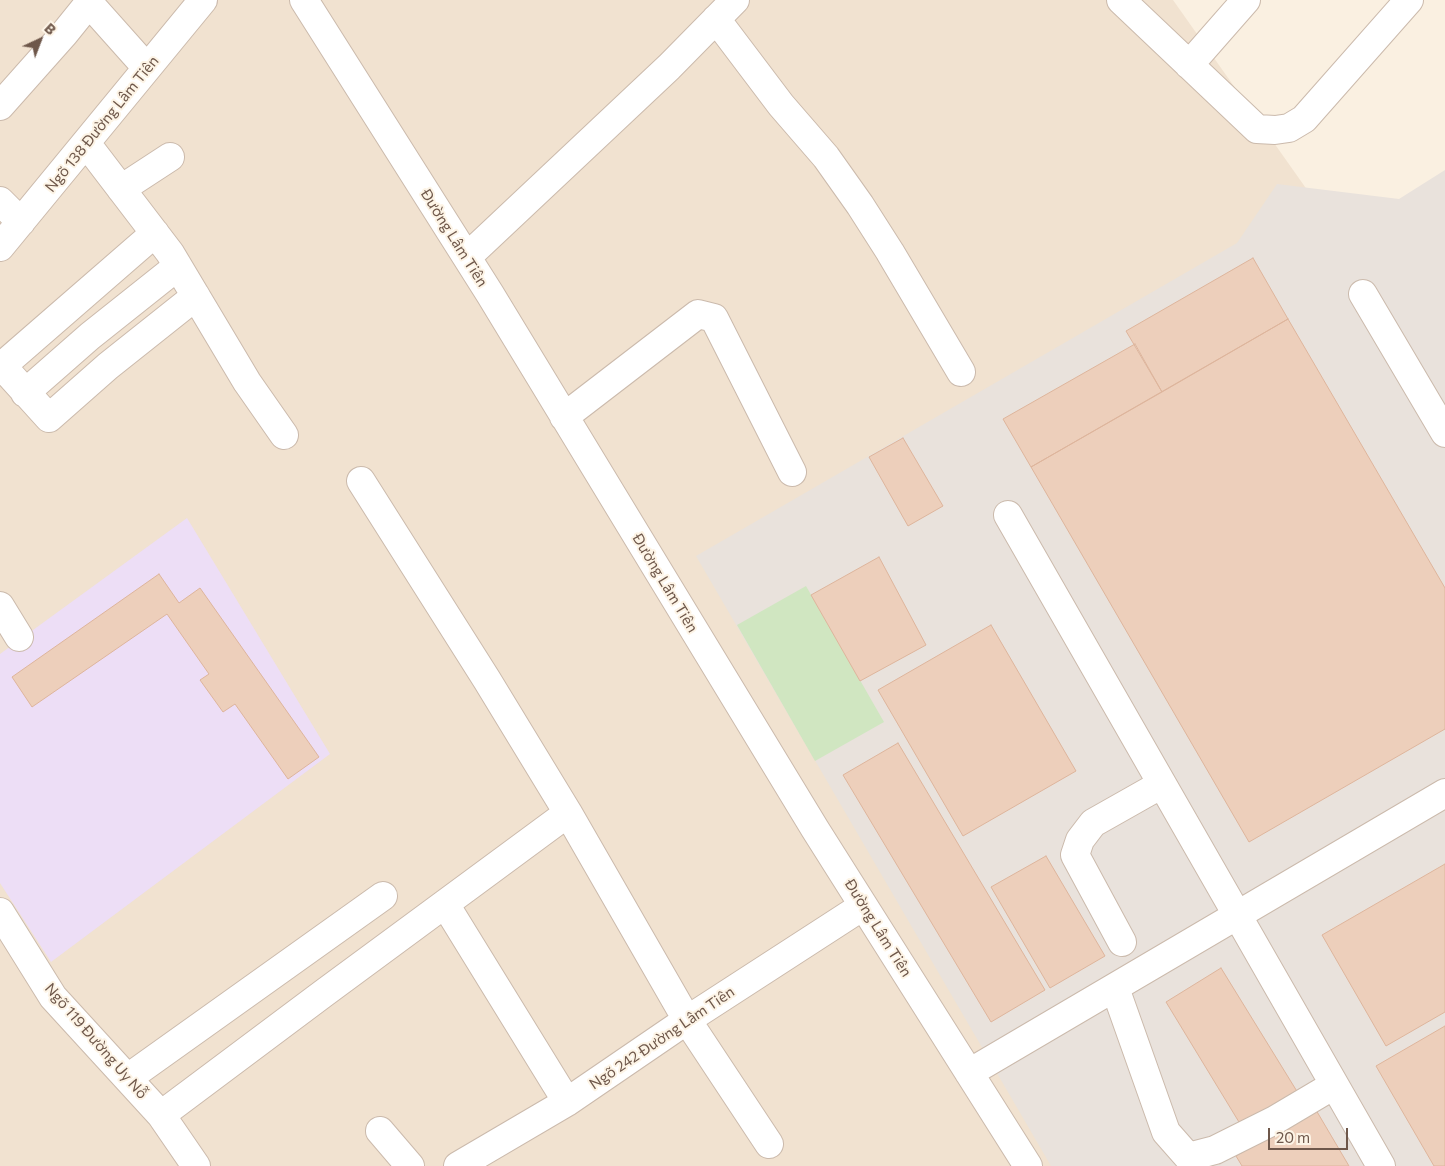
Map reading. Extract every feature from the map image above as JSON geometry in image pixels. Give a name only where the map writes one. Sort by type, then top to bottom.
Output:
[{"type":"street","name":"Ngõ 138 Đường Lâm Tiên","points":[[0,247],[203,0]]},
{"type":"street","name":"Đường Lâm Tiên","points":[[304,0],[467,257],[798,802],[1028,1166]]},
{"type":"street","points":[[467,257],[669,67],[735,0]]},
{"type":"street","points":[[1121,0],[1257,128],[1275,130],[1289,128],[1304,119],[1409,0]]},
{"type":"street","points":[[1189,65],[1246,0]]},
{"type":"street","points":[[0,106],[89,3],[147,68]]},
{"type":"street","points":[[716,20],[781,105],[826,157],[860,204],[961,372]]},
{"type":"street","points":[[86,143],[170,252],[247,382],[284,435]]},
{"type":"street","points":[[121,189],[170,157]]},
{"type":"street","points":[[0,201],[21,222]]},
{"type":"street","points":[[155,233],[2,366],[49,418],[98,377],[108,366],[196,296]]},
{"type":"street","points":[[25,393],[125,308],[178,266]]},
{"type":"street","points":[[99,280],[125,308],[146,336]]},
{"type":"street","points":[[1363,294],[1445,432]]},
{"type":"street","points":[[564,417],[698,314],[714,318],[792,472]]},
{"type":"street","points":[[53,321],[98,377]]},
{"type":"street","points":[[361,481],[487,680],[568,813],[687,1020],[769,1144]]},
{"type":"street","points":[[1008,515],[1380,1166]]},
{"type":"street","points":[[0,606],[19,637]]},
{"type":"street","points":[[1122,942],[1075,855],[1080,840],[1093,823],[1162,784]]},
{"type":"street","points":[[969,1074],[1445,793]]},
{"type":"street","points":[[161,1115],[568,813]]},
{"type":"street","points":[[128,1078],[383,896]]},
{"type":"street","points":[[445,904],[566,1102]]},
{"type":"street","name":"Ngõ 242 Đường Lâm Tiên","points":[[458,1166],[566,1102],[687,1020],[863,906]]},
{"type":"street","name":"Ngõ 119 Đường Uy Nỗ","points":[[0,912],[53,997],[161,1115],[196,1166]]},
{"type":"street","points":[[1115,988],[1166,1132],[1188,1157],[1215,1150],[1276,1120],[1334,1085]]},
{"type":"street","points":[[380,1131],[410,1166]]},
{"type":"shaded area","points":[[0,0],[1173,0],[1445,385],[1445,1166],[0,1166]]},
{"type":"shaded area","points":[[1445,170],[1445,1166],[1051,1166],[696,556],[1237,243],[1277,184],[1399,199]]},
{"type":"shaded area","points":[[187,518],[330,754],[51,962],[0,883],[0,654]]},
{"type":"green space","points":[[806,586],[884,722],[815,761],[737,625]]},
{"type":"building","points":[[1253,258],[1288,319],[1162,392],[1126,331]]},
{"type":"building","points":[[1288,319],[1445,588],[1445,729],[1249,842],[1031,467]]},
{"type":"building","points":[[1135,344],[1162,392],[1031,467],[1003,419]]},
{"type":"building","points":[[903,438],[943,506],[908,526],[869,457]]},
{"type":"building","points":[[879,557],[926,645],[860,681],[811,595]]},
{"type":"building","points":[[159,574],[179,603],[200,588],[319,757],[288,779],[235,704],[223,712],[200,680],[209,674],[167,614],[32,707],[12,677]]},
{"type":"building","points":[[991,625],[1076,771],[963,836],[878,690]]},
{"type":"building","points":[[898,743],[1045,990],[991,1022],[843,775]]},
{"type":"building","points":[[1046,856],[1105,956],[1050,988],[991,887]]},
{"type":"building","points":[[1445,864],[1445,1012],[1386,1046],[1322,935]]},
{"type":"building","points":[[1221,968],[1298,1093],[1242,1127],[1166,1002]]},
{"type":"building","points":[[1445,1026],[1445,1166],[1434,1166],[1376,1066]]},
{"type":"building","points":[[1316,1110],[1349,1166],[1242,1166],[1236,1156]]}]
